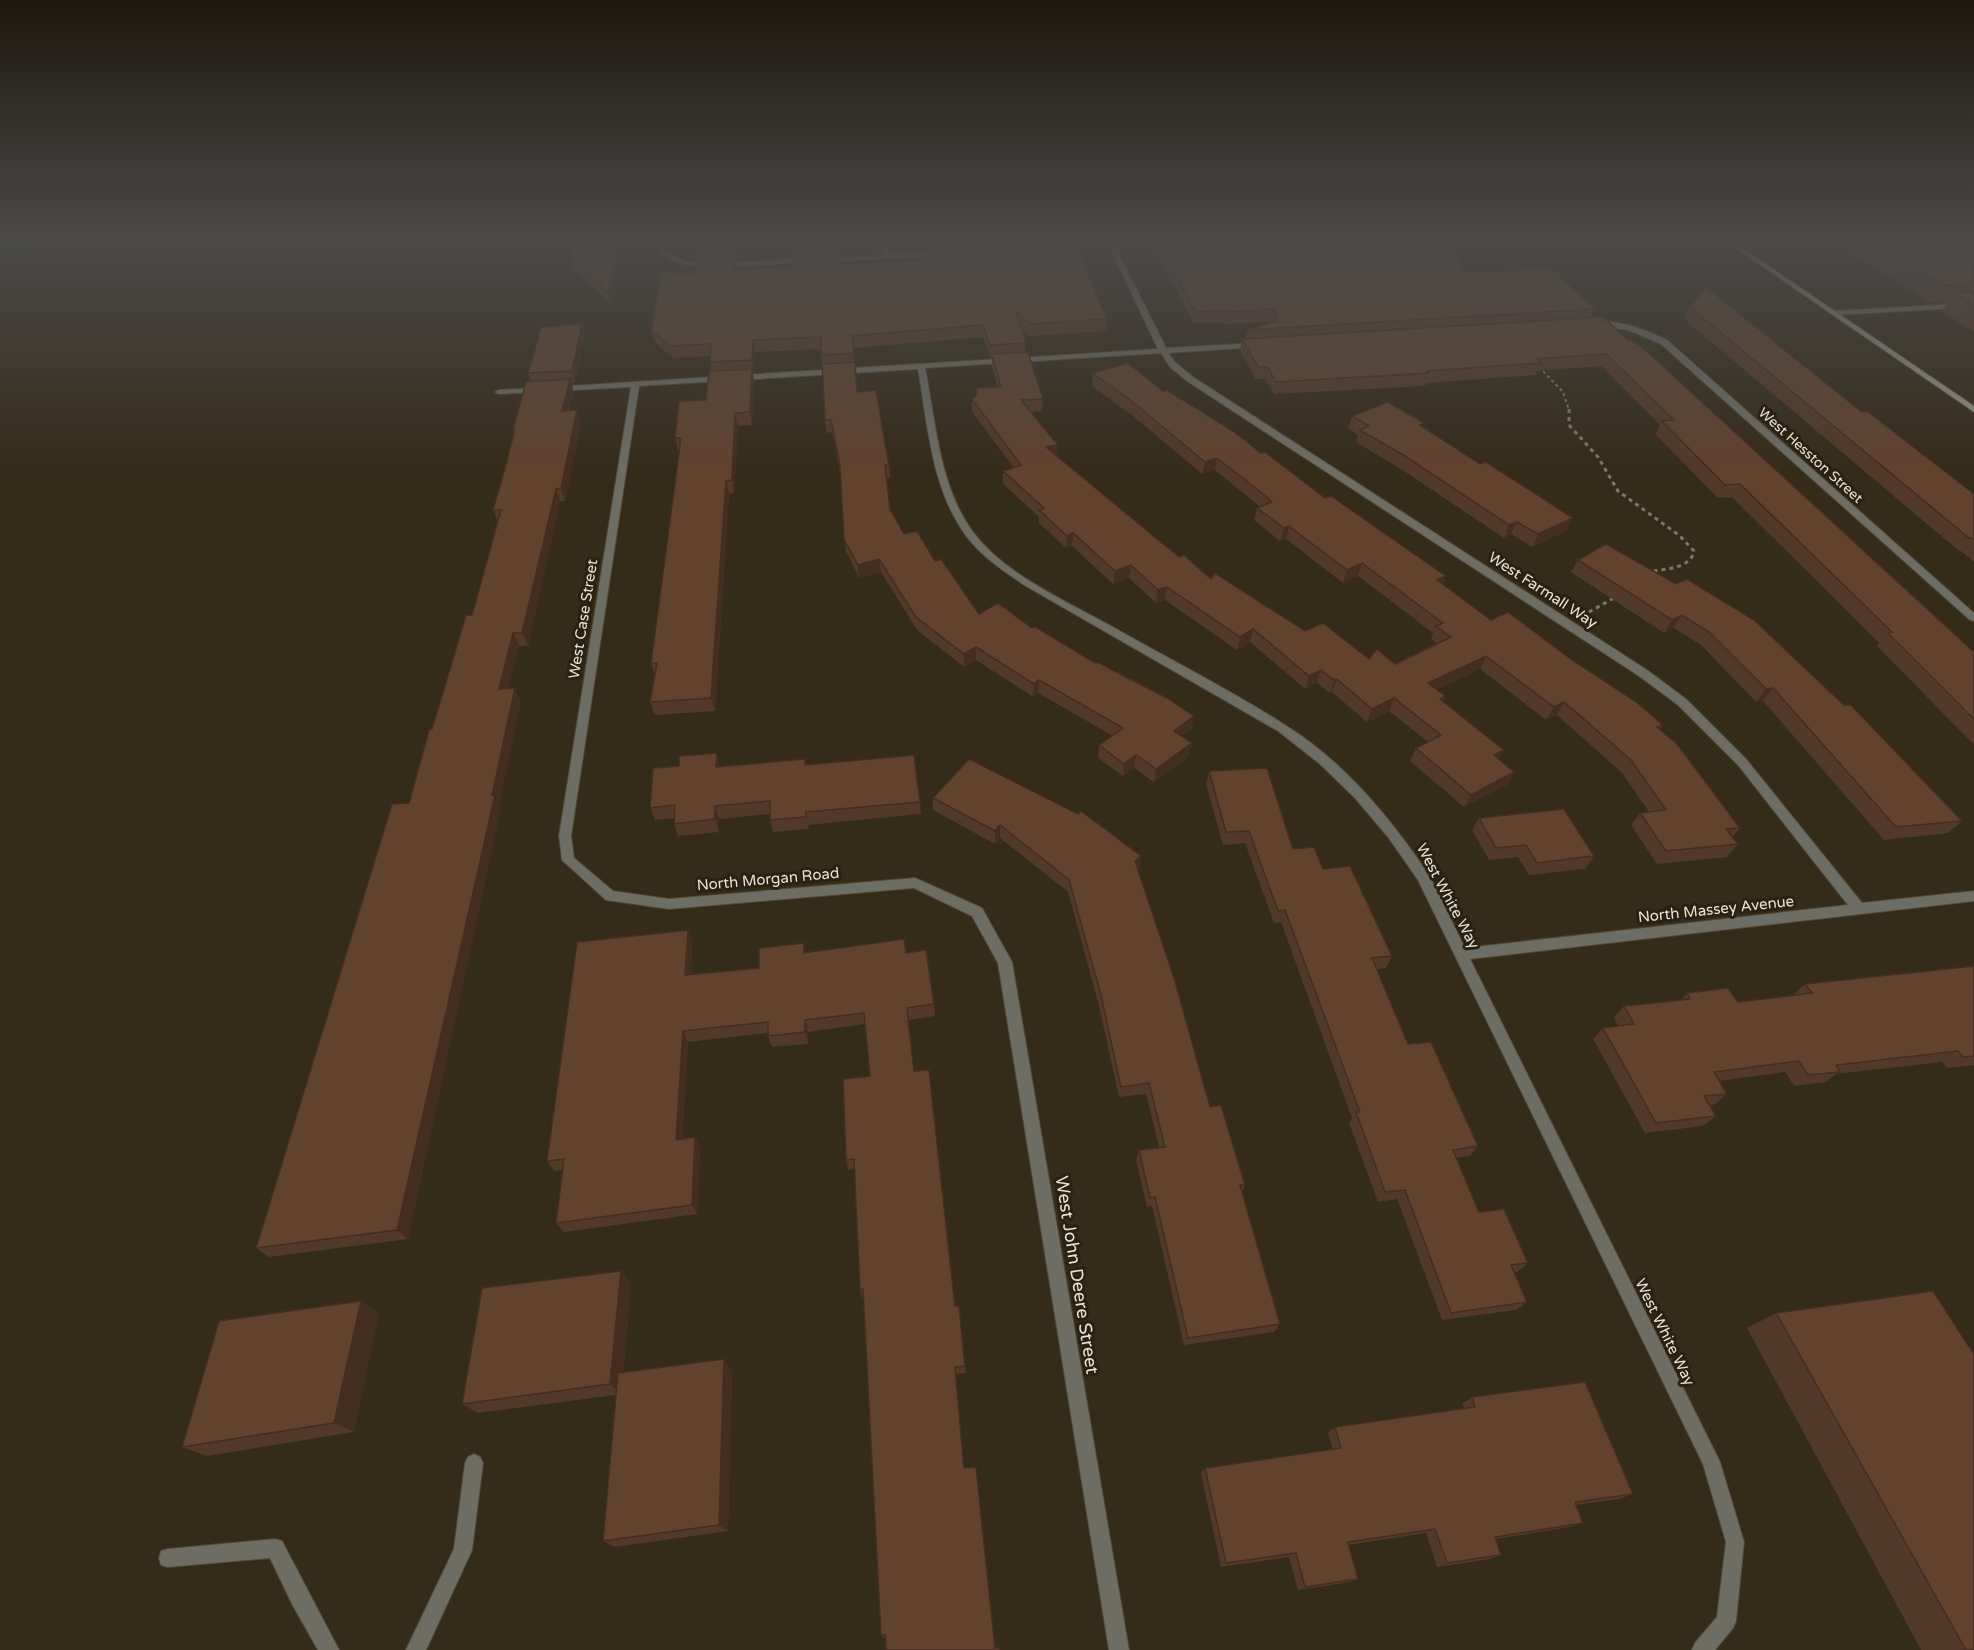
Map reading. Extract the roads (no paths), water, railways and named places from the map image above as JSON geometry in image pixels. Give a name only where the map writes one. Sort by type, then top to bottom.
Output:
[{"type":"main road","points":[[1837,315],[1974,410]]},
{"type":"street","name":"West Farmall Way","points":[[1146,315],[1163,351],[1173,365],[1190,379],[1643,673],[1682,702],[1742,762],[1859,909]]},
{"type":"street","name":"West Hesston Street","points":[[1581,325],[1622,325],[1641,330],[1664,342],[1974,618]]},
{"type":"street","points":[[499,392],[1266,345]]},
{"type":"street","name":"West White Way","points":[[921,366],[945,488],[954,510],[970,535],[994,559],[1027,583],[1281,728],[1313,751],[1343,777],[1393,832],[1422,877],[1712,1462],[1735,1542],[1726,1621],[1702,1650]]},
{"type":"street","name":"West Case Street","points":[[568,860],[565,836],[635,384]]},
{"type":"street","name":"North Morgan Road","points":[[568,860],[610,896],[633,900],[669,904],[915,883],[977,912]]},
{"type":"street","name":"North Massey Avenue","points":[[1461,954],[1974,896]]},
{"type":"street","name":"West John Deere Street","points":[[977,912],[1005,962],[1119,1650]]},
{"type":"street","points":[[416,1650],[463,1550],[474,1463]]},
{"type":"street","points":[[168,1558],[275,1548],[329,1650]]}]
